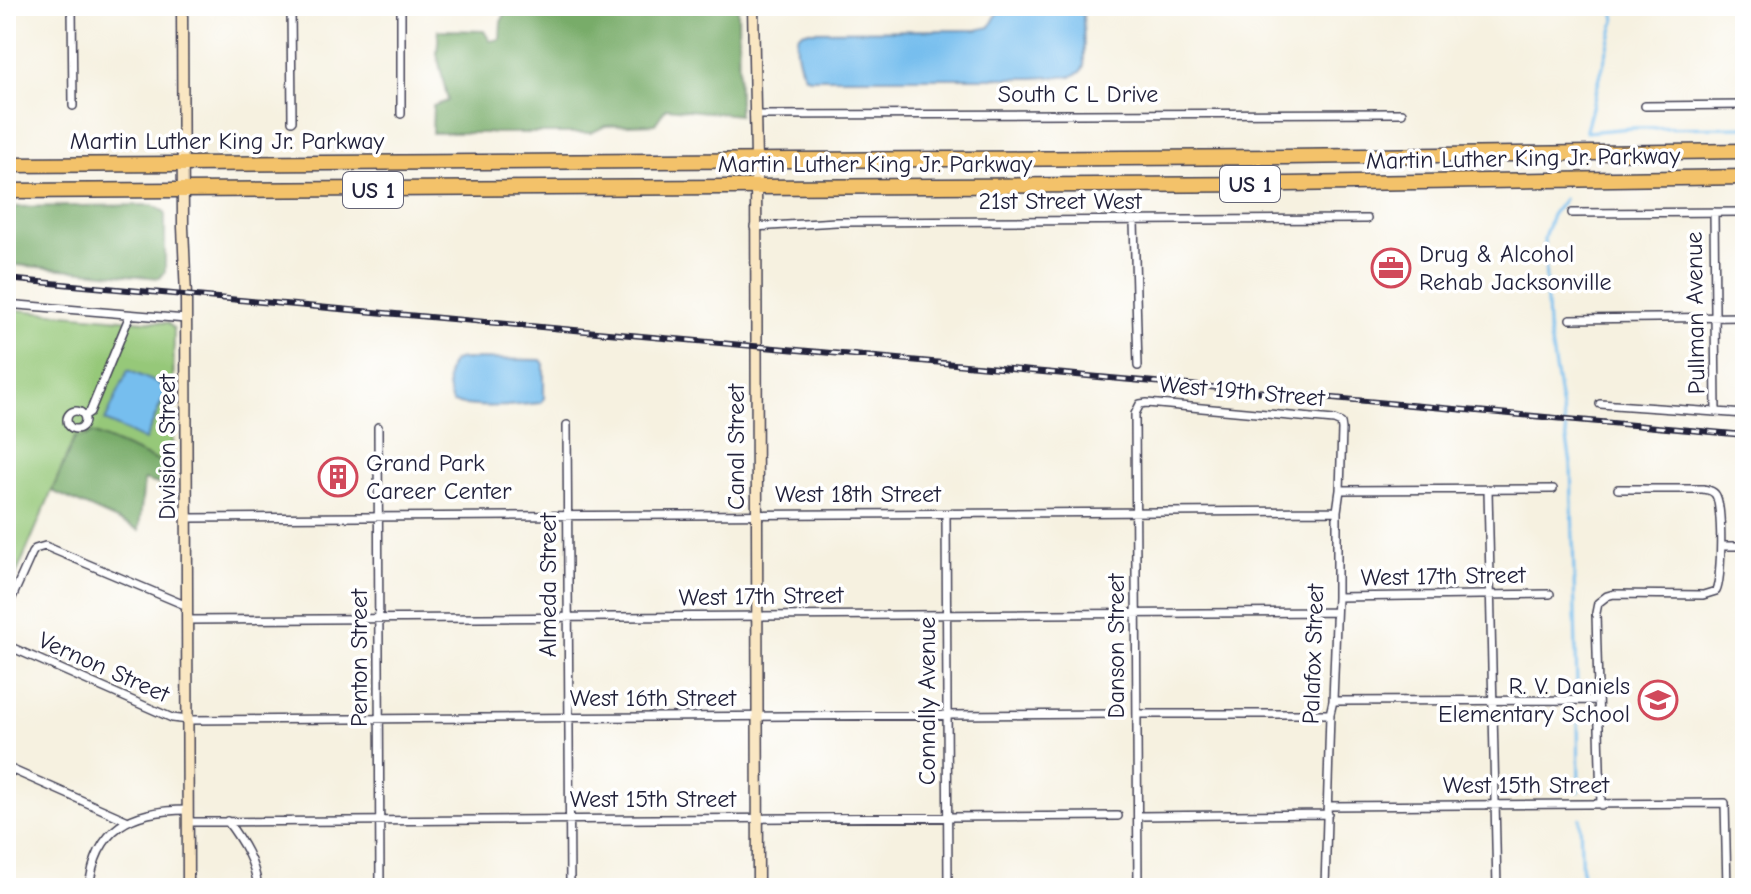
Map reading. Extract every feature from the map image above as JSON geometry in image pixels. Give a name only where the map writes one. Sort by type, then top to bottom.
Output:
[{"type":"highway","name":"Martin Luther King Jr. Parkway","points":[[6,165],[1745,151]]},
{"type":"highway","name":"Martin Luther King Jr. Parkway","points":[[6,191],[1317,184],[1745,177]]},
{"type":"street","points":[[72,6],[73,106]]},
{"type":"street","name":"Division Street","points":[[182,6],[188,888]]},
{"type":"street","points":[[291,6],[292,121]]},
{"type":"street","points":[[401,6],[401,114]]},
{"type":"street","name":"Canal Street","points":[[753,6],[758,888]]},
{"type":"street","points":[[1645,106],[1745,105]]},
{"type":"street","name":"South C L Drive","points":[[754,115],[1402,113]]},
{"type":"street","name":"Pullman Avenue","points":[[1714,212],[1716,412]]},
{"type":"street","points":[[1572,213],[1745,212]]},
{"type":"street","name":"21st Street West","points":[[754,227],[836,222],[1367,219]]},
{"type":"street","points":[[1134,221],[1138,366]]},
{"type":"street","points":[[6,304],[186,319]]},
{"type":"street","points":[[84,416],[90,412],[130,315]]},
{"type":"street","points":[[1570,319],[1745,317]]},
{"type":"street","name":"West 19th Street","points":[[1140,404],[1341,423]]},
{"type":"street","name":"Danson Street","points":[[1138,888],[1135,414],[1140,404]]},
{"type":"street","points":[[1600,404],[1745,414]]},
{"type":"street","name":"Palafox Street","points":[[1325,888],[1341,423]]},
{"type":"street","name":"Almeda Street","points":[[567,425],[570,888]]},
{"type":"street","name":"Penton Street","points":[[378,427],[380,888]]},
{"type":"street","points":[[1340,490],[1553,489]]},
{"type":"street","points":[[1601,805],[1596,610],[1601,599],[1614,594],[1703,595],[1716,591],[1720,576],[1721,546],[1718,499],[1715,494],[1703,489],[1618,489]]},
{"type":"street","points":[[1488,490],[1497,888]]},
{"type":"street","name":"West 18th Street","points":[[187,518],[1337,511]]},
{"type":"street","name":"Connally Avenue","points":[[946,514],[948,888]]},
{"type":"street","points":[[6,611],[32,553],[39,547],[50,546],[187,606]]},
{"type":"street","points":[[1721,546],[1745,546]]},
{"type":"street","name":"West 17th Street","points":[[1337,597],[1550,594]]},
{"type":"street","name":"West 17th Street","points":[[187,620],[1335,612]]},
{"type":"street","name":"Vernon Street","points":[[6,645],[172,718],[188,720]]},
{"type":"street","points":[[1333,701],[1598,700]]},
{"type":"street","name":"West 16th Street","points":[[188,720],[1119,714]]},
{"type":"street","points":[[1137,714],[1330,714]]},
{"type":"street","points":[[6,767],[126,820],[103,844],[95,859],[89,888]]},
{"type":"street","name":"West 15th Street","points":[[1138,816],[1725,803],[1727,888]]},
{"type":"street","name":"West 15th Street","points":[[126,820],[165,810],[227,821],[1118,816]]},
{"type":"street","points":[[227,821],[248,852],[258,888]]},
{"type":"street","points":[[6,884],[14,888]]},
{"type":"green space","points":[[509,6],[738,6],[739,115],[666,108],[655,124],[605,126],[591,133],[432,133],[433,106],[448,101],[437,54],[439,30],[484,31],[490,41],[500,39],[501,22]]},
{"type":"green space","points":[[152,205],[165,212],[165,272],[160,278],[6,264],[6,207]]},
{"type":"green space","points":[[6,309],[168,323],[174,329],[172,467],[92,433],[75,437],[6,598]]},
{"type":"green space","points":[[92,433],[172,467],[172,488],[144,480],[139,530],[52,491],[75,437]]},
{"type":"water","points":[[1001,6],[1083,6],[1084,66],[1081,72],[1072,76],[1032,78],[810,78],[804,74],[800,63],[797,39],[805,31],[977,30],[990,27]]},
{"type":"water","points":[[541,360],[544,364],[544,398],[541,403],[475,406],[453,403],[451,399],[448,370],[455,361]]},
{"type":"water","points":[[128,370],[168,388],[145,440],[105,421]]},
{"type":"waterway","points":[[1586,130],[1615,20],[1612,6]]},
{"type":"waterway","points":[[1586,132],[1631,128],[1745,127]]},
{"type":"waterway","points":[[1564,199],[1552,215],[1544,238],[1548,326],[1571,464],[1577,687]]},
{"type":"waterway","points":[[1578,714],[1579,792]]},
{"type":"waterway","points":[[1580,818],[1582,888]]},
{"type":"railway","points":[[6,279],[1745,435]]},
{"type":"place","name":"Drug & Alcohol Rehab Jacksonville","points":[[1391,268]]},
{"type":"place","name":"Grand Park Career Center","points":[[338,477]]},
{"type":"place","name":"R. V. Daniels Elementary School","points":[[1658,700]]}]
